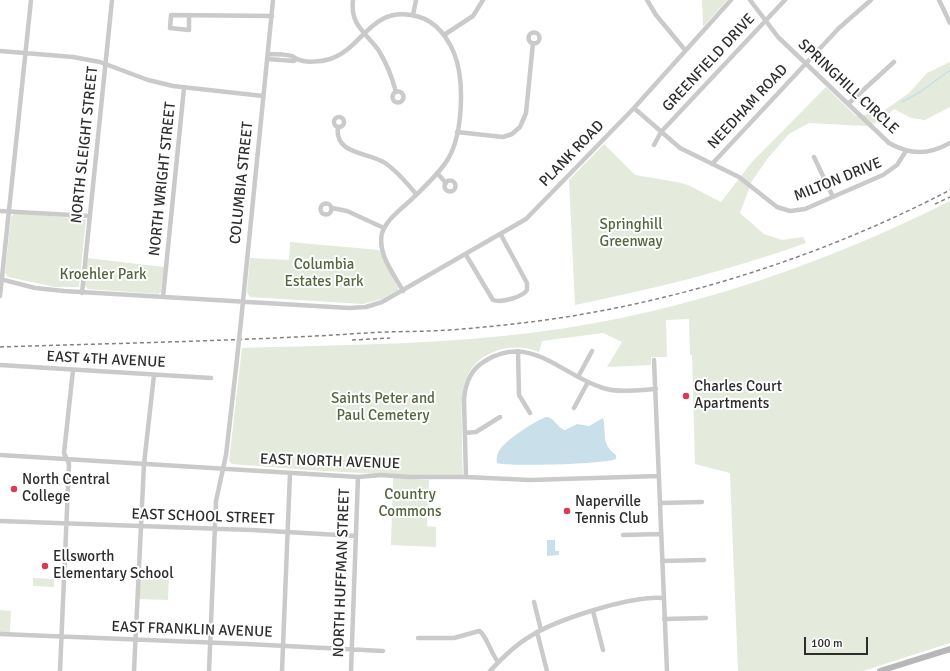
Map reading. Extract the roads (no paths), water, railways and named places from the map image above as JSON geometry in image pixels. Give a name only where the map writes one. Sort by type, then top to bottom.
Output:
[{"type":"main road","points":[[880,671],[950,648]]},
{"type":"street","points":[[0,296],[31,0]]},
{"type":"street","name":"NORTH SLEIGHT STREET","points":[[82,293],[112,0]]},
{"type":"street","name":"COLUMBIA STREET","points":[[209,671],[216,501],[230,424],[273,0]]},
{"type":"street","points":[[353,0],[353,18],[385,62],[396,92]]},
{"type":"street","points":[[413,15],[416,0]]},
{"type":"street","points":[[444,35],[473,16],[483,0]]},
{"type":"street","points":[[648,0],[656,16],[685,50]]},
{"type":"street","name":"PLANK ROAD","points":[[1,279],[35,288],[82,293],[362,308],[388,300],[501,235],[531,215],[634,108],[731,0]]},
{"type":"street","name":"SPRINGHILL CIRCLE","points":[[750,0],[778,37],[885,140],[906,151],[929,152],[950,143]]},
{"type":"street","name":"GREENFIELD DRIVE","points":[[654,145],[661,132],[785,0]]},
{"type":"street","name":"NEEDHAM ROAD","points":[[712,164],[847,20],[871,0]]},
{"type":"street","points":[[939,0],[950,23]]},
{"type":"street","points":[[267,56],[294,56],[297,59],[320,61],[332,58],[344,51],[364,33],[385,18],[400,14],[413,15],[431,22],[444,35],[456,57],[461,79],[461,96],[457,132],[450,155],[437,173],[392,218],[384,228],[381,240],[382,251],[403,291]]},
{"type":"street","points":[[189,16],[189,30],[170,28],[171,15],[272,16]]},
{"type":"street","points":[[457,132],[504,137],[512,134],[520,127],[526,113],[533,43]]},
{"type":"street","points":[[0,51],[73,57],[105,64],[148,80],[184,88],[263,96]]},
{"type":"street","points":[[848,104],[894,62]]},
{"type":"street","name":"NORTH WRIGHT STREET","points":[[163,297],[184,88]]},
{"type":"street","name":"MILTON DRIVE","points":[[634,108],[680,148],[739,177],[777,207],[785,210],[800,211],[889,172],[898,165],[906,151]]},
{"type":"street","points":[[338,127],[338,136],[344,146],[355,152],[370,155],[381,160],[389,166],[416,194]]},
{"type":"street","points":[[814,157],[832,197]]},
{"type":"street","points":[[437,173],[446,183]]},
{"type":"street","points":[[332,208],[347,211],[384,228]]},
{"type":"street","points":[[0,211],[90,216]]},
{"type":"street","points":[[466,255],[493,300],[498,302],[523,294],[527,290],[527,283],[501,235]]},
{"type":"street","points":[[518,351],[519,395],[530,413]]},
{"type":"street","points":[[466,477],[464,394],[472,372],[490,357],[504,352],[518,351],[538,356],[588,382],[606,389],[656,389]]},
{"type":"street","points":[[578,377],[592,352]]},
{"type":"street","points":[[654,360],[667,671]]},
{"type":"street","name":"EAST 4TH AVENUE","points":[[0,365],[211,378]]},
{"type":"street","points":[[60,671],[69,464],[64,452],[73,370]]},
{"type":"street","points":[[134,671],[144,464],[154,375]]},
{"type":"street","points":[[574,408],[588,382]]},
{"type":"street","points":[[465,433],[476,432],[500,417]]},
{"type":"street","name":"EAST NORTH AVENUE","points":[[0,455],[358,477],[381,475],[530,480],[659,476]]},
{"type":"street","points":[[282,671],[290,473]]},
{"type":"street","name":"NORTH HUFFMAN STREET","points":[[351,671],[358,477]]},
{"type":"street","points":[[660,503],[702,502]]},
{"type":"street","name":"EAST SCHOOL STREET","points":[[0,521],[356,536]]},
{"type":"street","points":[[623,534],[661,534]]},
{"type":"street","points":[[662,561],[704,560]]},
{"type":"street","points":[[490,671],[515,646],[555,623],[635,600],[663,598]]},
{"type":"street","points":[[534,602],[547,671]]},
{"type":"street","points":[[593,611],[603,650]]},
{"type":"street","points":[[664,619],[706,618]]},
{"type":"street","points":[[418,638],[454,638],[479,631],[484,634],[490,652],[498,662]]},
{"type":"street","name":"EAST FRANKLIN AVENUE","points":[[0,634],[210,642],[383,651]]},
{"type":"water","points":[[547,417],[552,419],[565,430],[577,424],[589,426],[603,418],[606,442],[611,451],[616,455],[616,459],[609,461],[557,464],[518,465],[497,463],[498,452],[507,442],[528,426]]},
{"type":"water","points":[[547,540],[555,540],[555,551],[559,551],[559,555],[547,556]]},
{"type":"waterway","points":[[902,102],[920,92],[950,70]]},
{"type":"railway","points":[[0,347],[229,340],[376,332],[440,331],[508,325],[566,317],[665,297],[763,269],[858,233],[950,190]]},
{"type":"railway","points":[[935,204],[950,197]]},
{"type":"railway","points":[[352,340],[390,338]]},
{"type":"place","name":"Charles Court Apartments","points":[[686,396]]},
{"type":"place","name":"North Central College","points":[[14,489]]},
{"type":"place","name":"Naperville Tennis Club","points":[[567,511]]},
{"type":"place","name":"Ellsworth Elementary School","points":[[45,566]]},
{"type":"park label","name":"Springhill Greenway","points":[[631,234]]},
{"type":"park label","name":"Columbia Estates Park","points":[[324,274]]},
{"type":"park label","name":"Kroehler Park","points":[[103,275]]},
{"type":"park label","name":"Saints Peter and Paul Cemetery","points":[[383,408]]},
{"type":"park label","name":"Country Commons","points":[[410,504]]}]
